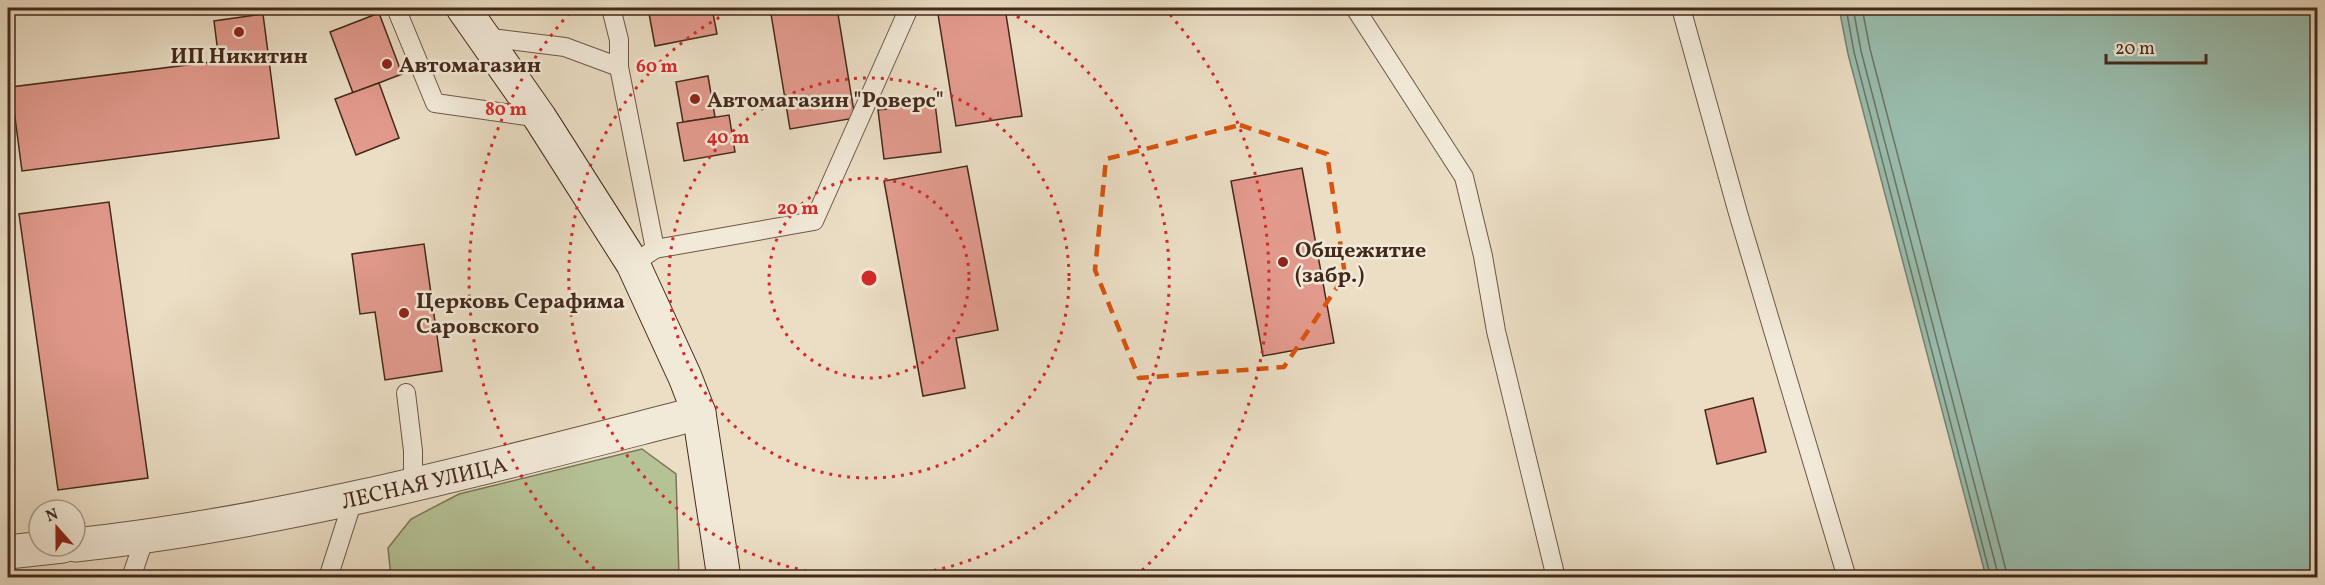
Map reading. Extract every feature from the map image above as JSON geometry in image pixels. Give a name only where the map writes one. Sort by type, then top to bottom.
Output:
[{"type":"street","points":[[463,8],[540,118],[644,257],[699,413],[724,578]]},
{"type":"street","name":"ЛЕСНАЯ УЛИЦА","points":[[87,544],[146,537],[352,500],[699,413]]},
{"type":"street","points":[[8,552],[27,550]]},
{"type":"lane","points":[[396,8],[435,103],[540,118]]},
{"type":"lane","points":[[611,8],[619,40],[619,67],[644,257],[814,221],[909,8]]},
{"type":"lane","points":[[1355,8],[1464,177],[1483,256],[1496,331],[1556,578]]},
{"type":"lane","points":[[1681,8],[1741,224],[1847,578]]},
{"type":"lane","points":[[484,37],[565,47],[619,67]]},
{"type":"lane","points":[[406,393],[413,451],[413,486]]},
{"type":"lane","points":[[328,578],[352,500]]},
{"type":"lane","points":[[131,578],[146,537]]},
{"type":"highlighted area","points":[[1240,125],[1327,154],[1345,275],[1284,367],[1139,378],[1095,270],[1106,159]]},
{"type":"shaded area","points":[[642,449],[676,474],[679,577],[391,577],[388,548],[411,519],[459,494]]},
{"type":"water","points":[[1839,8],[2317,8],[2317,577],[1986,577],[1848,54]]},
{"type":"building","points":[[648,8],[712,8],[717,34],[655,46]]},
{"type":"building","points":[[770,8],[837,8],[855,118],[790,129]]},
{"type":"building","points":[[937,8],[1005,8],[1022,116],[956,126]]},
{"type":"building","points":[[379,13],[402,74],[353,93],[330,32]]},
{"type":"building","points":[[263,14],[279,138],[22,171],[11,87],[219,61],[214,21]]},
{"type":"building","name":"Автомагазин \"Роверс\"","points":[[708,76],[715,117],[683,122],[676,82]]},
{"type":"building","points":[[379,83],[399,138],[356,155],[335,99]]},
{"type":"building","points":[[935,103],[941,152],[884,159],[878,110]]},
{"type":"building","points":[[729,115],[735,152],[684,161],[677,123]]},
{"type":"building","points":[[967,166],[998,330],[956,338],[965,388],[923,396],[884,181]]},
{"type":"building","name":"Общежитие (забр.)","points":[[1302,168],[1334,343],[1263,356],[1231,181]]},
{"type":"building","points":[[109,202],[148,478],[58,490],[19,214]]},
{"type":"building","name":"Церковь Серафима Саровского","points":[[424,244],[442,371],[385,380],[375,312],[360,314],[352,254]]},
{"type":"building","points":[[1753,398],[1766,452],[1717,464],[1705,410]]},
{"type":"place","name":"ИП Никитин","points":[[239,32]]},
{"type":"place","name":"Автомагазин","points":[[387,64]]},
{"type":"place","name":"Автомагазин \"Роверс\"","points":[[695,99]]},
{"type":"place","name":"Общежитие (забр.)","points":[[1283,262]]},
{"type":"place","name":"Церковь Серафима Саровского","points":[[404,313]]}]
